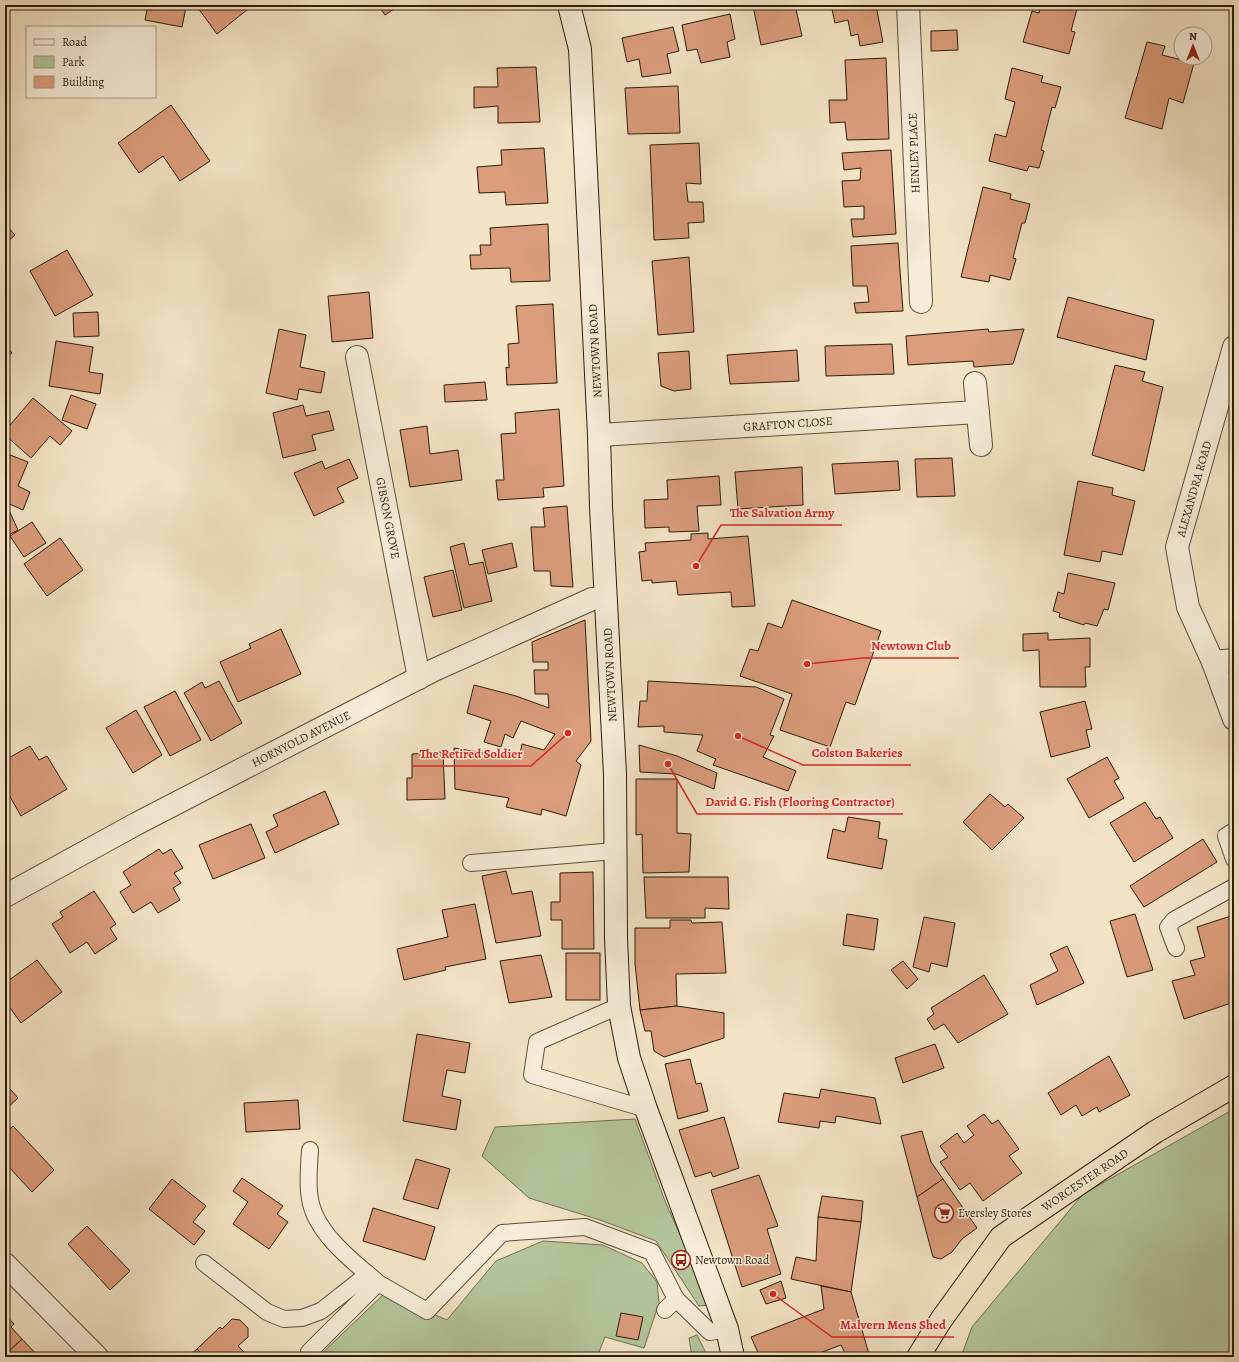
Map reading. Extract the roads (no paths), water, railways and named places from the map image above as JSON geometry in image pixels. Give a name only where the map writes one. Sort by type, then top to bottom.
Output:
[{"type":"highway","name":"WORCESTER ROAD","points":[[918,1357],[941,1320],[1000,1238],[1155,1132],[1234,1086]]},
{"type":"street","name":"NEWTOWN ROAD","points":[[569,5],[580,49],[599,435],[605,597],[615,774],[616,938],[619,1006],[629,1058],[646,1109],[727,1329],[733,1357]]},
{"type":"street","name":"HENLEY PLACE","points":[[908,5],[921,302]]},
{"type":"street","name":"ALEXANDRA ROAD","points":[[1234,348],[1177,547],[1188,607],[1213,662],[1234,719]]},
{"type":"street","name":"GIBSON GROVE","points":[[357,357],[419,678]]},
{"type":"street","points":[[976,383],[981,445]]},
{"type":"street","name":"GRAFTON CLOSE","points":[[599,435],[978,412]]},
{"type":"street","name":"HORNYOLD AVENUE","points":[[5,896],[136,824],[441,667],[592,599],[605,597]]},
{"type":"street","points":[[1213,662],[1234,660]]},
{"type":"street","points":[[5,1264],[97,1357]]},
{"type":"lane","points":[[1234,831],[1226,836],[1234,859]]},
{"type":"lane","points":[[471,862],[616,851]]},
{"type":"lane","points":[[1176,948],[1168,927],[1174,920],[1234,887]]},
{"type":"lane","points":[[619,1006],[537,1042],[532,1075],[646,1109]]},
{"type":"lane","points":[[310,1150],[309,1198],[313,1212],[325,1232],[339,1248],[373,1278],[427,1310],[502,1233],[585,1227],[652,1252],[670,1305],[710,1332],[727,1329]]},
{"type":"lane","points":[[204,1263],[267,1312],[284,1319],[302,1318],[321,1312],[373,1278]]},
{"type":"lane","points":[[309,1352],[373,1278]]},
{"type":"place","name":"The Salvation Army","points":[[696,566]]},
{"type":"place","name":"Newtown Club","points":[[807,664]]},
{"type":"place","name":"The Retired Soldier","points":[[568,733]]},
{"type":"place","name":"Colston Bakeries","points":[[738,736]]},
{"type":"place","name":"David G. Fish (Flooring Contractor)","points":[[668,764]]},
{"type":"place","name":"Eversley Stores","points":[[944,1213]]},
{"type":"place","name":"Newtown Road","points":[[681,1260]]},
{"type":"place","name":"Malvern Mens Shed","points":[[773,1294]]}]
